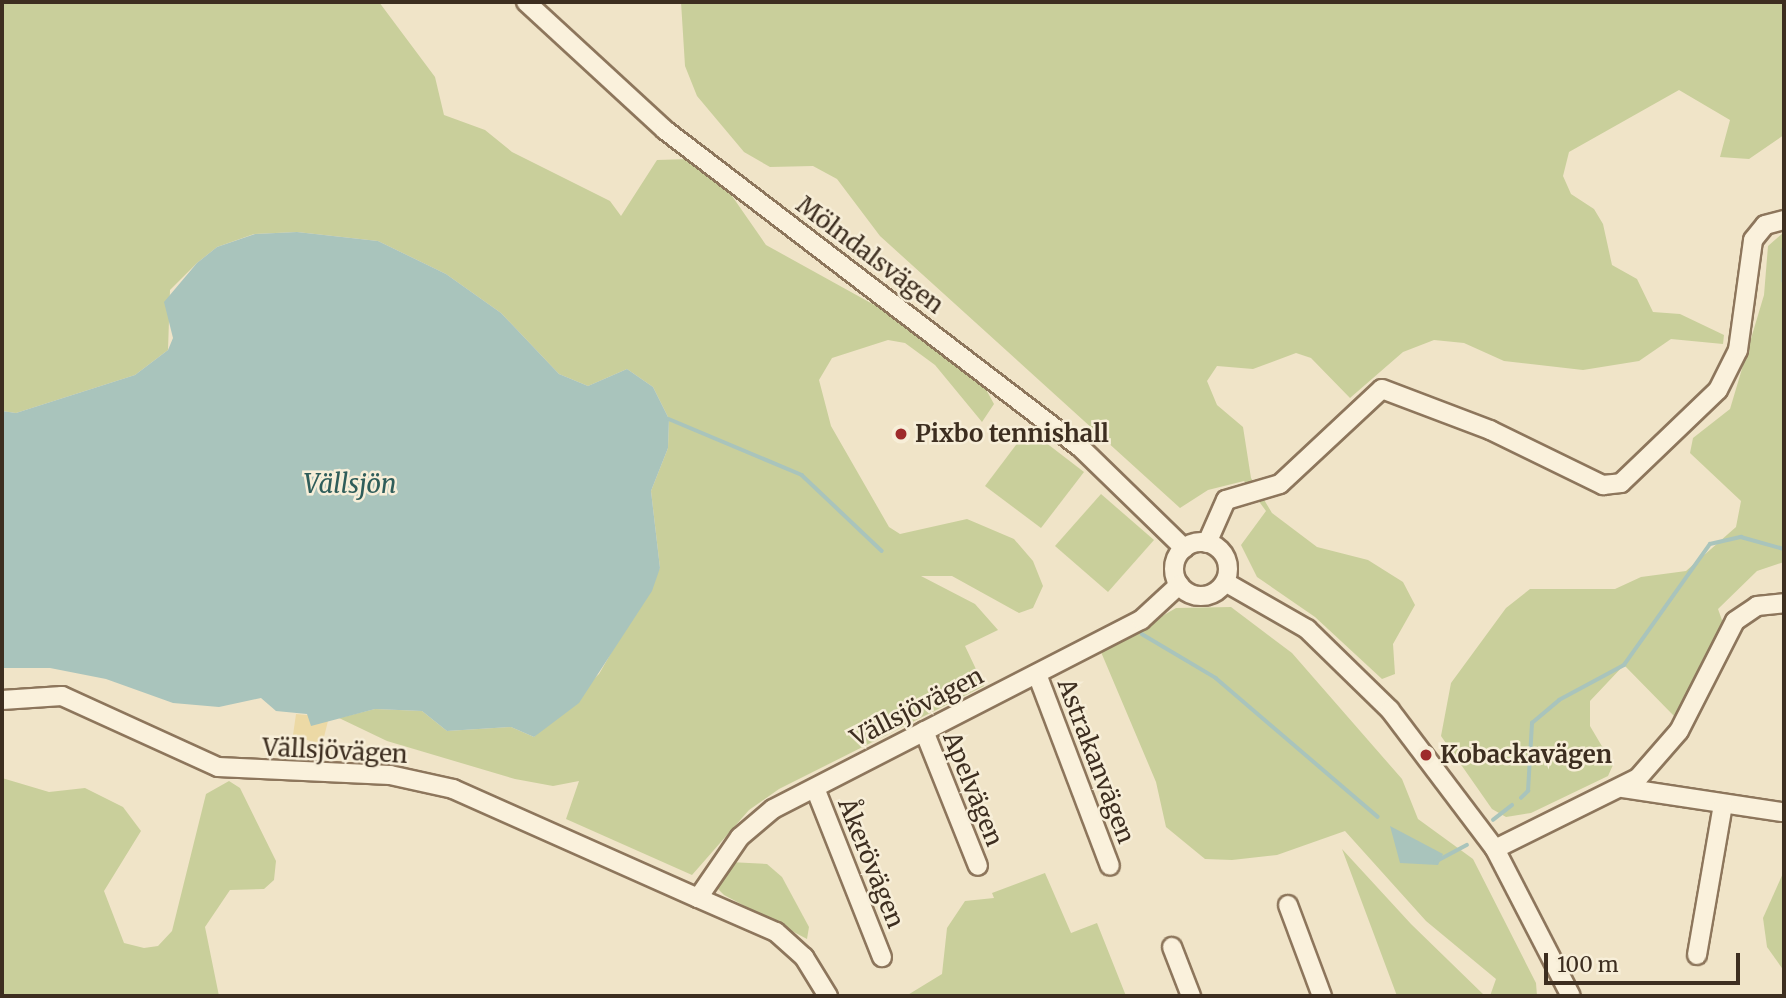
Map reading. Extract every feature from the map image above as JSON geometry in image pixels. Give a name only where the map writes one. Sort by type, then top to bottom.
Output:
[{"type":"street","name":"Mölndalsvägen","points":[[526,2],[665,130],[1081,448],[1184,548]]},
{"type":"street","points":[[1207,543],[1226,500],[1280,484],[1382,389],[1502,435],[1603,485],[1621,483],[1718,390],[1738,350],[1752,240],[1765,225],[1784,220]]},
{"type":"street","points":[[1207,543],[1184,548],[1174,567],[1179,585],[1203,596],[1225,582]]},
{"type":"street","points":[[1207,543],[1225,558],[1225,582]]},
{"type":"street","points":[[1225,582],[1285,613],[1329,649],[1390,710],[1495,849],[1571,996]]},
{"type":"street","name":"Vällsjövägen","points":[[698,898],[755,822],[815,788],[1141,620],[1179,585]]},
{"type":"street","points":[[1495,849],[1623,788],[1679,731],[1735,621],[1757,606],[1784,604]]},
{"type":"street","name":"Astrakanvägen","points":[[1037,674],[1110,866]]},
{"type":"street","name":"Vällsjövägen","points":[[2,700],[62,696],[218,767],[390,775],[453,789],[783,938],[804,957],[828,996]]},
{"type":"street","name":"Apelvägen","points":[[924,731],[978,866]]},
{"type":"street","name":"Åkerövägen","points":[[815,788],[882,957]]},
{"type":"street","points":[[1623,788],[1782,812]]},
{"type":"street","points":[[1698,955],[1723,805]]},
{"type":"street","points":[[1288,905],[1322,996]]},
{"type":"street","points":[[1172,947],[1191,996]]},
{"type":"green space","points":[[2,2],[379,2],[435,77],[444,115],[485,130],[512,152],[610,201],[621,216],[657,160],[691,159],[732,196],[766,245],[916,328],[976,371],[994,404],[982,422],[935,365],[905,343],[888,340],[832,358],[819,380],[831,426],[889,527],[900,534],[967,519],[1014,539],[1033,561],[1043,586],[1033,608],[1019,613],[952,576],[921,576],[975,604],[998,630],[965,646],[984,686],[779,789],[749,810],[692,875],[566,819],[579,781],[553,786],[515,779],[387,741],[339,718],[375,709],[422,711],[447,731],[511,727],[534,737],[599,674],[660,568],[651,491],[668,448],[669,419],[653,387],[627,369],[588,386],[559,374],[501,313],[446,274],[378,241],[297,232],[254,234],[217,247],[197,263],[170,290],[168,350],[135,375],[16,413],[2,411]]},
{"type":"green space","points":[[681,2],[1784,2],[1784,135],[1749,159],[1720,157],[1730,120],[1679,90],[1569,152],[1563,176],[1571,194],[1594,209],[1603,224],[1612,265],[1637,279],[1653,312],[1680,314],[1724,335],[1723,344],[1671,339],[1639,361],[1583,370],[1504,361],[1464,343],[1434,340],[1403,352],[1350,398],[1311,358],[1296,353],[1253,369],[1217,366],[1207,381],[1217,405],[1243,427],[1251,478],[1272,513],[1317,547],[1368,560],[1403,582],[1415,605],[1393,644],[1395,674],[1382,679],[1315,617],[1257,577],[1241,545],[1266,511],[1244,481],[1208,490],[1180,508],[880,236],[837,179],[813,166],[770,167],[744,152],[697,96],[685,66]]},
{"type":"green space","points":[[1784,232],[1784,562],[1757,571],[1718,609],[1723,623],[1674,716],[1624,665],[1590,701],[1590,726],[1613,765],[1608,776],[1531,813],[1506,817],[1492,809],[1441,736],[1451,683],[1506,608],[1530,589],[1615,589],[1641,577],[1686,571],[1736,527],[1741,501],[1690,453],[1693,438],[1730,409],[1764,295],[1768,246]]},
{"type":"green space","points":[[1028,429],[1084,472],[1041,528],[985,486]]},
{"type":"green space","points":[[1101,494],[1154,540],[1108,592],[1055,546]]},
{"type":"green space","points":[[1231,607],[1292,653],[1402,779],[1418,819],[1473,859],[1536,983],[1537,996],[1490,996],[1496,979],[1426,921],[1345,831],[1277,855],[1232,860],[1205,859],[1166,827],[1156,782],[1101,652],[1176,608]]},
{"type":"green space","points":[[2,778],[49,792],[85,788],[123,807],[141,831],[104,891],[124,943],[144,948],[158,946],[172,931],[206,794],[229,781],[240,788],[276,861],[274,880],[264,889],[230,890],[205,927],[219,996],[2,996]]},
{"type":"green space","points":[[1342,849],[1411,924],[1485,996],[1397,996]]},
{"type":"green space","points":[[729,862],[767,864],[782,877],[809,927],[807,939],[724,895],[716,887]]},
{"type":"green space","points":[[1784,871],[1784,971],[1767,947],[1763,918]]},
{"type":"green space","points":[[1045,873],[1071,933],[1097,923],[1126,996],[906,996],[942,974],[947,928],[965,901],[994,898],[992,893]]},
{"type":"sand","points":[[296,714],[329,717],[322,745],[293,735]]},
{"type":"water","name":"Vällsjön","points":[[297,232],[378,241],[446,274],[501,313],[559,374],[588,386],[627,369],[653,387],[669,419],[668,448],[651,491],[660,568],[652,591],[579,703],[534,737],[511,727],[447,731],[422,711],[375,709],[311,726],[307,714],[276,711],[261,698],[219,707],[173,703],[106,679],[50,668],[2,668],[2,411],[16,413],[135,375],[168,350],[173,338],[164,302],[197,263],[217,247],[255,234]]},
{"type":"water","points":[[1390,826],[1443,854],[1438,865],[1400,863]]},
{"type":"waterway","points":[[1784,249],[1784,281]]},
{"type":"waterway","points":[[669,419],[802,475],[882,551]]},
{"type":"waterway","points":[[1521,798],[1528,791],[1532,723],[1559,700],[1624,665],[1710,544],[1741,537],[1784,549]]},
{"type":"waterway","points":[[1142,634],[1216,678],[1378,817]]},
{"type":"waterway","points":[[1493,820],[1512,805]]},
{"type":"waterway","points":[[1435,862],[1467,845]]},
{"type":"place","name":"Pixbo tennishall","points":[[901,434]]},
{"type":"place","name":"Kobackavägen","points":[[1426,755]]}]
